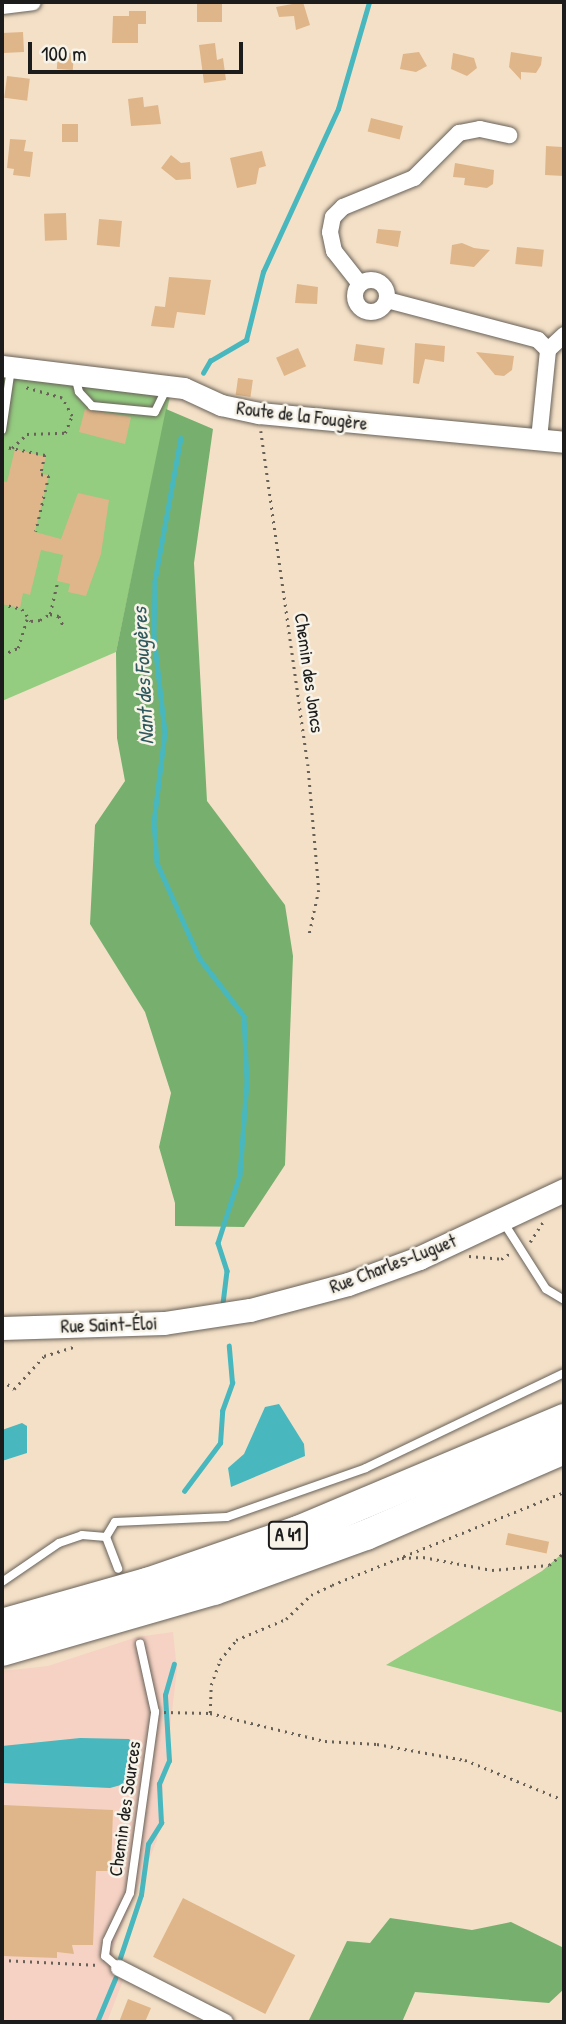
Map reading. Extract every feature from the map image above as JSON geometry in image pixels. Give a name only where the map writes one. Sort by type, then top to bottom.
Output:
[{"type":"highway","name":"A 41","points":[[2,1624],[146,1583],[298,1531],[480,1459],[564,1419]]},
{"type":"highway","name":"A 41","points":[[2,1651],[214,1590],[366,1535],[564,1449]]},
{"type":"main road","name":"Rue Charles-Luguet","points":[[215,1317],[348,1284],[502,1220],[564,1190]]},
{"type":"main road","name":"Rue Saint-Éloi","points":[[2,1328],[95,1328],[215,1317]]},
{"type":"street","points":[[2,6],[33,2]]},
{"type":"street","points":[[360,284],[334,251],[330,232],[333,217],[343,207],[414,178],[459,133],[480,129],[509,135]]},
{"type":"street","points":[[360,284],[379,282],[387,300]]},
{"type":"street","points":[[360,284],[355,293],[360,308],[376,311],[387,300]]},
{"type":"street","points":[[387,300],[538,340],[548,350]]},
{"type":"street","points":[[539,439],[548,350],[564,335]]},
{"type":"street","name":"Route de la Fougère","points":[[13,368],[168,387],[259,413],[564,442]]},
{"type":"street","points":[[119,1968],[225,2022]]},
{"type":"lane","points":[[2,430],[13,368]]},
{"type":"lane","points":[[502,1220],[546,1289],[564,1300]]},
{"type":"lane","points":[[106,1537],[115,1522],[227,1517],[366,1468],[564,1373]]},
{"type":"lane","points":[[2,1582],[59,1543],[82,1535],[106,1537]]},
{"type":"lane","points":[[106,1537],[118,1569]]},
{"type":"lane","name":"Chemin des Sources","points":[[119,1968],[105,1955],[130,1893],[155,1712],[140,1644]]},
{"type":"path","points":[[12,448],[26,434],[65,433],[72,416],[62,398],[23,386],[13,368]]},
{"type":"path","name":"Chemin des Joncs","points":[[259,413],[308,764],[319,890],[309,936]]},
{"type":"path","points":[[2,446],[45,455],[41,474],[49,476],[36,531]]},
{"type":"path","points":[[50,614],[57,584]]},
{"type":"path","points":[[2,604],[22,609],[27,619],[18,649],[2,655]]},
{"type":"path","points":[[27,619],[40,620],[50,614],[59,616],[64,627]]},
{"type":"path","points":[[210,1713],[211,1685],[220,1660],[236,1640],[286,1619],[311,1595],[435,1542],[564,1492]]},
{"type":"path","points":[[399,1558],[423,1557],[492,1570],[549,1565],[564,1553]]},
{"type":"path","points":[[155,1712],[210,1713],[325,1741],[377,1744],[465,1760],[564,1800]]},
{"type":"path","points":[[2,1960],[119,1968]]},
{"type":"shaded area","points":[[173,1632],[177,1669],[157,1840],[112,1951],[124,1978],[107,2022],[2,2022],[2,1671],[48,1666],[137,1637]]},
{"type":"green space","points":[[2,374],[170,396],[116,652],[2,701]]},
{"type":"green space","points":[[166,409],[213,429],[194,563],[207,801],[285,905],[293,956],[285,1165],[244,1227],[175,1226],[175,1203],[159,1147],[171,1093],[145,1012],[90,924],[95,825],[125,781],[117,738],[116,652]]},
{"type":"green space","points":[[564,1552],[564,1713],[386,1665],[542,1571]]},
{"type":"green space","points":[[390,1918],[472,1930],[511,1922],[564,1948],[564,1989],[549,2003],[415,1992],[402,2022],[308,2022],[347,1941],[370,1943]]},
{"type":"water","points":[[279,1404],[304,1444],[305,1456],[231,1487],[228,1468],[244,1454],[265,1407]]},
{"type":"water","points":[[22,1423],[27,1426],[27,1453],[2,1461],[2,1430]]},
{"type":"water","points":[[80,1738],[129,1739],[138,1748],[137,1766],[128,1783],[110,1788],[2,1783],[2,1746]]},
{"type":"building","points":[[197,2],[222,2],[222,22],[197,22]]},
{"type":"building","points":[[303,2],[310,25],[296,30],[294,16],[279,17],[276,7]]},
{"type":"building","points":[[129,11],[146,11],[146,24],[138,24],[138,43],[112,43],[113,16],[129,16]]},
{"type":"building","points":[[23,32],[24,52],[3,53],[2,33]]},
{"type":"building","points":[[215,43],[217,60],[223,58],[226,80],[204,83],[199,45]]},
{"type":"building","points":[[58,52],[74,53],[73,70],[57,69]]},
{"type":"building","points":[[419,52],[427,66],[416,72],[400,69],[403,54]]},
{"type":"building","points":[[511,52],[542,57],[541,65],[536,73],[521,72],[521,80],[509,67]]},
{"type":"building","points":[[453,53],[474,58],[477,68],[467,76],[451,69]]},
{"type":"building","points":[[7,76],[30,79],[27,101],[4,98]]},
{"type":"building","points":[[143,97],[144,107],[158,105],[161,124],[131,126],[128,99]]},
{"type":"building","points":[[371,118],[403,126],[400,140],[368,132]]},
{"type":"building","points":[[62,124],[78,124],[78,142],[62,142]]},
{"type":"building","points":[[10,139],[26,140],[24,151],[33,152],[30,177],[13,175],[14,169],[7,168]]},
{"type":"building","points":[[546,146],[562,147],[564,176],[545,175]]},
{"type":"building","points":[[262,151],[266,166],[259,168],[256,184],[237,188],[230,158]]},
{"type":"building","points":[[171,155],[181,163],[190,162],[191,179],[176,180],[161,168]]},
{"type":"building","points":[[455,163],[494,170],[493,184],[487,188],[464,185],[465,178],[453,177]]},
{"type":"building","points":[[66,213],[67,240],[45,241],[44,214]]},
{"type":"building","points":[[99,219],[122,221],[120,247],[97,245]]},
{"type":"building","points":[[378,229],[401,231],[398,247],[376,243]]},
{"type":"building","points":[[462,243],[490,250],[474,267],[450,264],[452,245]]},
{"type":"building","points":[[517,247],[544,250],[542,267],[515,264]]},
{"type":"building","points":[[169,277],[211,280],[205,315],[177,312],[174,328],[151,326],[155,306],[165,307]]},
{"type":"building","points":[[297,284],[318,287],[317,304],[295,303]]},
{"type":"building","points":[[415,343],[445,346],[444,362],[425,359],[419,384],[413,383]]},
{"type":"building","points":[[356,344],[385,348],[382,365],[354,361]]},
{"type":"building","points":[[298,348],[306,366],[284,376],[276,358]]},
{"type":"building","points":[[476,352],[514,356],[512,370],[504,376],[495,375]]},
{"type":"building","points":[[238,378],[253,380],[250,397],[236,395]]},
{"type":"building","points":[[85,409],[131,417],[125,444],[79,432]]},
{"type":"building","points":[[15,449],[46,457],[41,474],[49,475],[35,532],[61,539],[78,493],[109,500],[101,554],[86,596],[68,592],[70,584],[57,581],[63,555],[41,550],[30,595],[23,593],[20,608],[2,604],[2,481],[7,482]]},
{"type":"building","points":[[508,1533],[549,1542],[547,1553],[506,1545]]},
{"type":"building","points":[[3,1805],[113,1810],[111,1871],[96,1871],[93,1945],[72,1945],[74,1954],[57,1952],[57,1958],[2,1956]]},
{"type":"building","points":[[183,1898],[295,1955],[265,2014],[153,1957]]},
{"type":"building","points":[[128,1999],[151,2008],[145,2022],[119,2022]]},
{"type":"waterway","name":"Nant des Fougères","points":[[203,373],[210,361],[246,340],[263,272],[338,109],[369,2]]},
{"type":"waterway","name":"Nant des Fougères","points":[[181,438],[155,581],[154,636],[165,733],[154,822],[157,863],[200,959],[244,1016],[247,1082],[240,1175],[218,1243],[227,1271],[223,1304]]},
{"type":"waterway","name":"Nant des Fougères","points":[[184,1491],[220,1443],[222,1411],[232,1383],[229,1346]]},
{"type":"waterway","name":"Nant des Fougères","points":[[120,1958],[141,1895],[148,1844],[161,1823],[159,1784],[169,1761],[165,1695],[174,1664]]},
{"type":"waterway","name":"Nant des Fougères","points":[[97,2022],[115,1979]]}]
